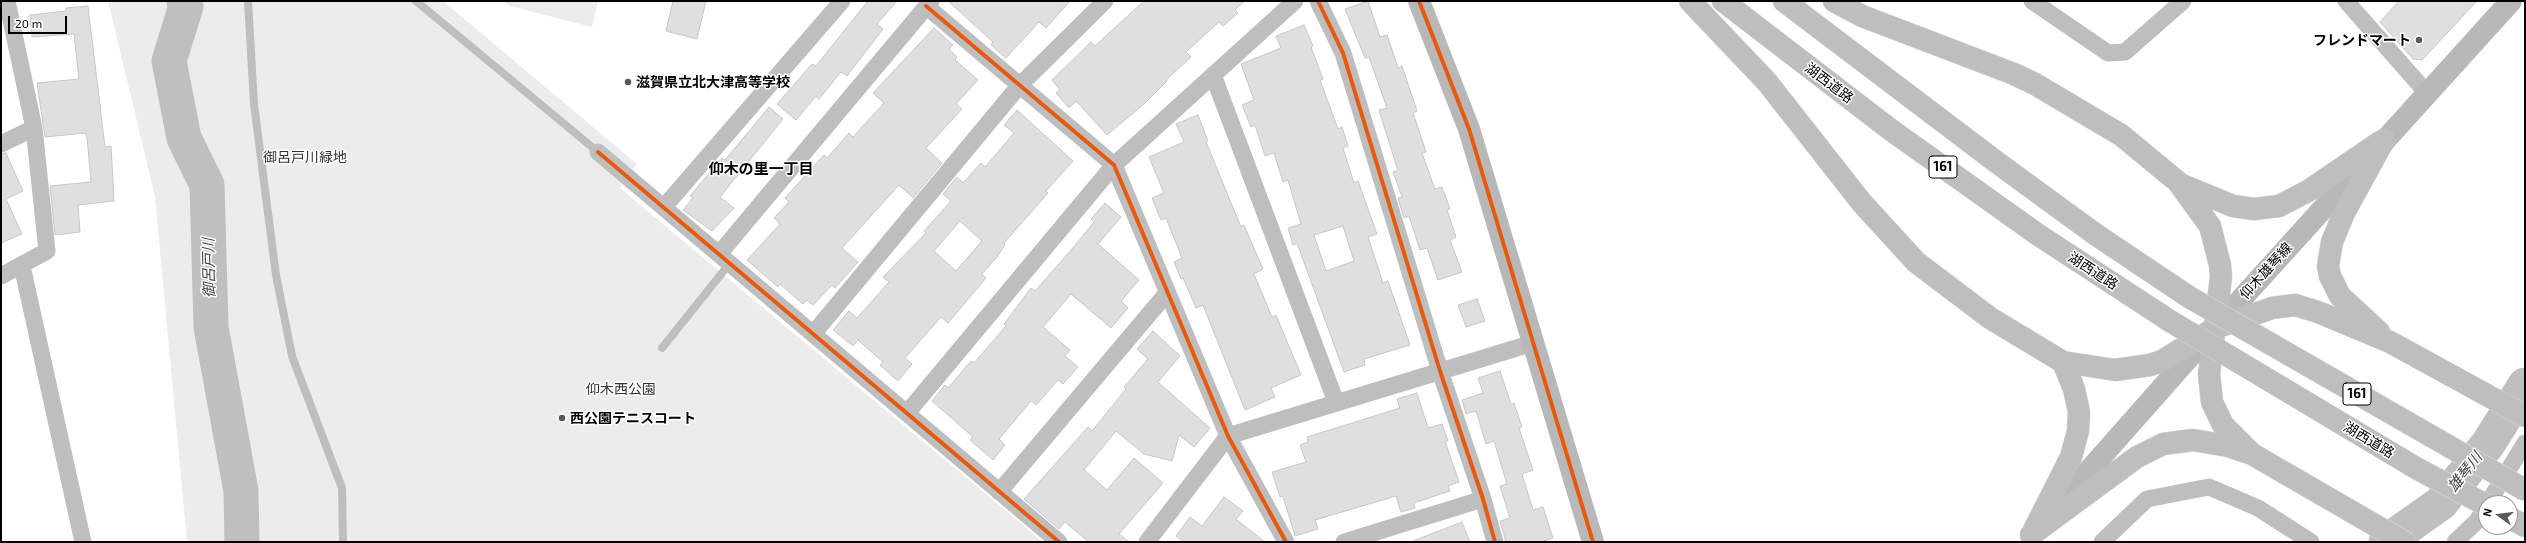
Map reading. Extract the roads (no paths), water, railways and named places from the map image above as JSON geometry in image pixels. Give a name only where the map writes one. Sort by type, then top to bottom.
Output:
[{"type":"highway","points":[[1690,1],[1767,82],[1862,203],[1916,262],[1990,318],[2062,362],[2115,370],[2150,365],[2162,361],[2215,328],[2272,308],[2295,306],[2318,312],[2390,342],[2462,383],[2525,416]]},
{"type":"highway","name":"湖西道路","points":[[1723,1],[1891,130],[2037,234],[2170,321],[2416,468],[2478,500]]},
{"type":"highway","name":"161","points":[[1784,1],[1995,161],[2095,234],[2189,297],[2525,490]]},
{"type":"highway","points":[[1834,1],[1862,16],[1970,56],[2035,84],[2122,135],[2178,182],[2210,226],[2217,248],[2221,277],[2209,374],[2212,402],[2223,425],[2252,454]]},
{"type":"highway","points":[[2178,182],[2233,206],[2254,209],[2278,206],[2308,191],[2384,140]]},
{"type":"highway","points":[[2384,140],[2344,213],[2332,242],[2328,266],[2330,276],[2340,296],[2390,342]]},
{"type":"highway","points":[[2027,539],[2072,457],[2077,441],[2079,420],[2078,404],[2074,389],[2062,362]]},
{"type":"highway","points":[[2027,539],[2137,457],[2159,445],[2178,441],[2202,441],[2228,446],[2252,454],[2404,542]]},
{"type":"main road","points":[[1419,1],[1469,129],[1593,542]]},
{"type":"main road","name":"仰木雄琴線","points":[[2027,539],[2426,92],[2511,1]]},
{"type":"street","points":[[664,207],[842,1]]},
{"type":"street","points":[[813,334],[1019,86],[1105,1]]},
{"type":"street","points":[[907,413],[1114,165],[1295,1]]},
{"type":"street","points":[[1318,1],[1343,53],[1440,371],[1483,499],[1495,542]]},
{"type":"street","points":[[2032,1],[2108,53],[2125,52],[2183,1]]},
{"type":"street","points":[[2346,1],[2426,92]]},
{"type":"street","points":[[725,259],[928,4],[1019,86],[1114,165],[1228,436],[1286,542]]},
{"type":"street","points":[[1,276],[22,266],[47,251],[34,128],[6,7]]},
{"type":"street","points":[[1213,75],[1336,402]]},
{"type":"street","points":[[1,144],[34,128]]},
{"type":"street","points":[[598,152],[1059,542]]},
{"type":"street","points":[[22,266],[83,542]]},
{"type":"street","points":[[999,492],[1167,293]]},
{"type":"street","points":[[1147,542],[1228,436],[1533,343]]},
{"type":"street","points":[[2493,495],[2525,443]]},
{"type":"street","points":[[2102,542],[2147,499],[2209,488],[2258,508],[2311,542]]},
{"type":"street","points":[[1344,542],[1483,499]]},
{"type":"street","points":[[2455,542],[2478,519]]},
{"type":"lane","points":[[248,1],[254,104],[276,275],[292,356],[342,488],[345,530],[343,542]]},
{"type":"lane","points":[[416,1],[598,152]]},
{"type":"lane","points":[[662,348],[725,259]]},
{"type":"waterway","name":"御呂戸川","points":[[184,1],[186,6],[169,61],[184,138],[207,185],[211,327],[241,491],[242,542]]},
{"type":"waterway","name":"雄琴川","points":[[2386,542],[2441,503],[2488,444],[2525,385]]},
{"type":"place","name":"フレンドマート","points":[[2419,40]]},
{"type":"place","name":"滋賀県立北大津高等学校","points":[[628,82]]},
{"type":"place","name":"西公園テニスコート","points":[[562,418]]},
{"type":"district","name":"仰木の里一丁目","points":[[761,169]]},
{"type":"park label","name":"御呂戸川緑地","points":[[305,157]]},
{"type":"park label","name":"仰木西公園","points":[[621,389]]}]
